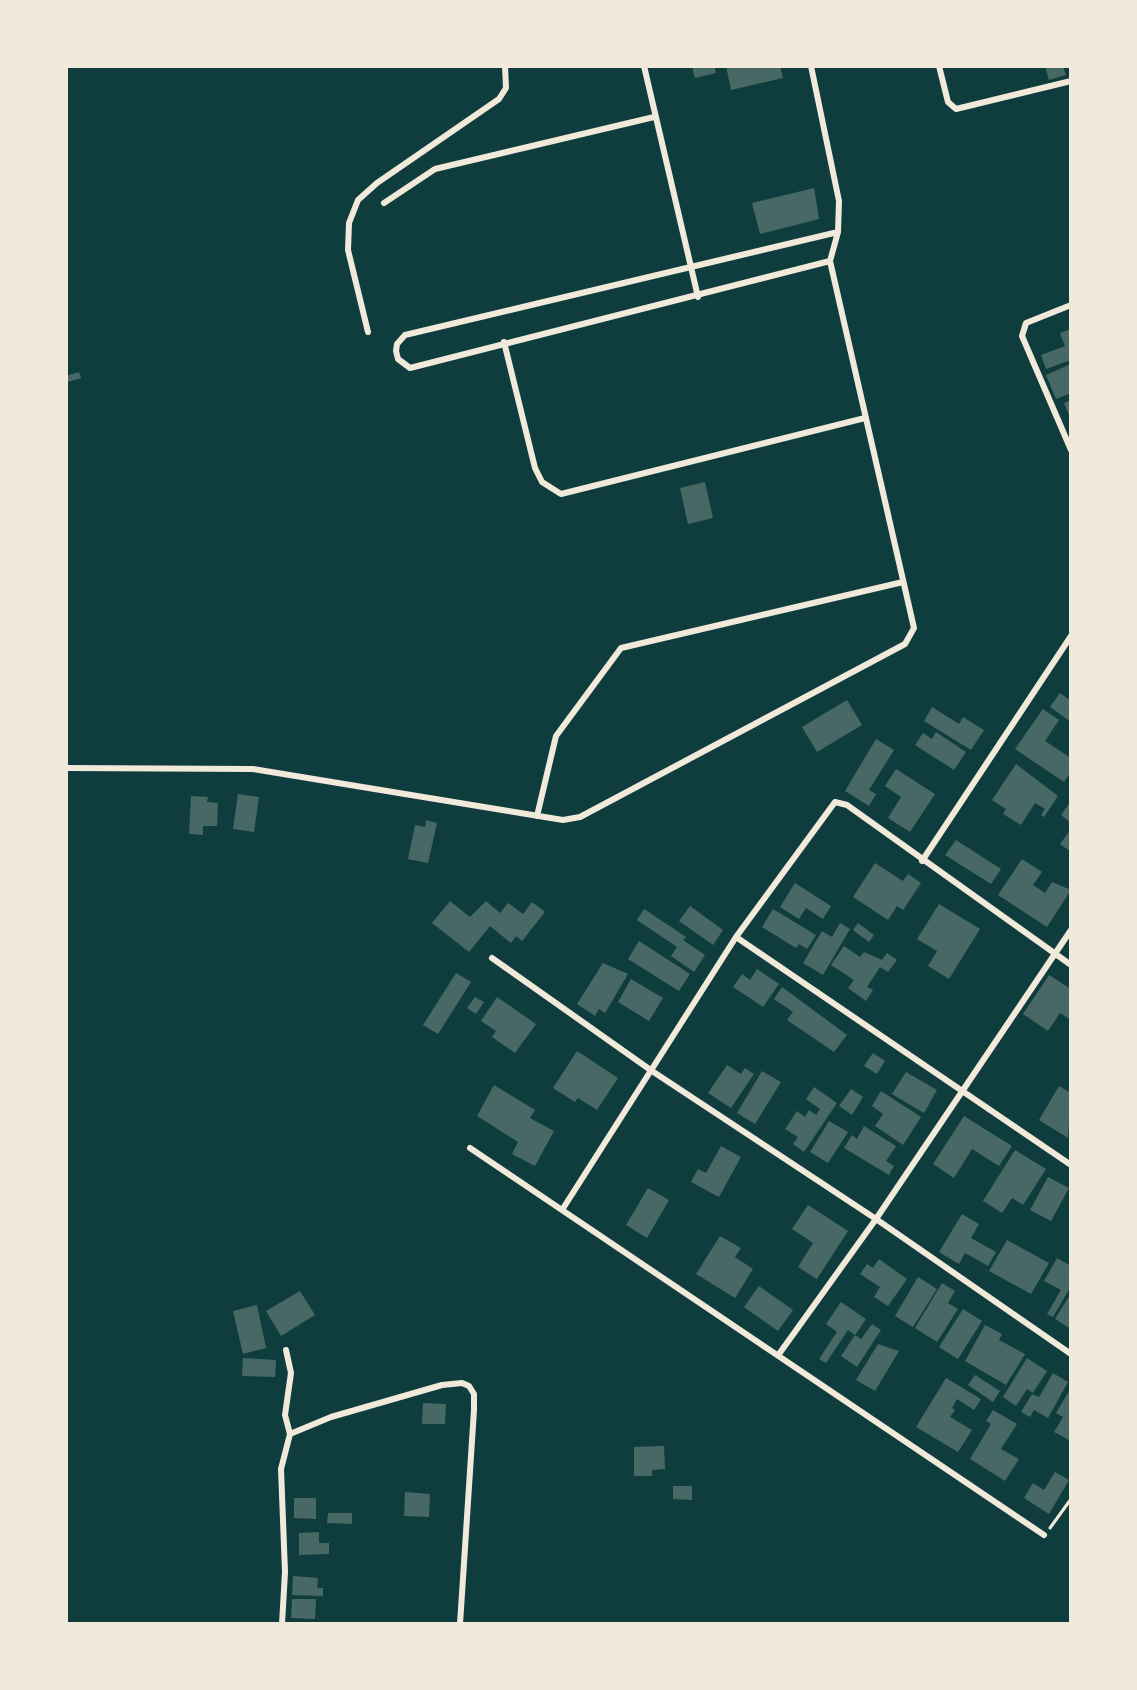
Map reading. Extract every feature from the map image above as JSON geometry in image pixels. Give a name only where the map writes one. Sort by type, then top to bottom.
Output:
[{"type":"street","points":[[368,332],[348,250],[349,223],[358,200],[499,99],[506,88],[505,66]]},
{"type":"street","points":[[644,66],[698,297]]},
{"type":"street","points":[[66,768],[253,769],[563,820],[580,817],[905,644],[914,628],[830,261],[838,232],[839,201],[811,66]]},
{"type":"street","points":[[939,66],[948,102],[956,109],[1071,81]]},
{"type":"street","points":[[384,203],[435,169],[654,117]]},
{"type":"street","points":[[830,261],[410,368],[398,359],[396,351],[397,344],[405,335],[838,232]]},
{"type":"street","points":[[1071,305],[1026,323],[1022,336],[1071,450]]},
{"type":"street","points":[[504,342],[535,468],[542,482],[561,494],[865,418]]},
{"type":"street","points":[[537,816],[556,736],[621,648],[903,582]]},
{"type":"street","points":[[922,861],[1071,636]]},
{"type":"street","points":[[562,1210],[736,937],[835,802],[847,805],[1071,965]]},
{"type":"street","points":[[779,1354],[876,1219],[1071,930]]},
{"type":"street","points":[[736,937],[1071,1165]]},
{"type":"street","points":[[492,958],[652,1071],[876,1219],[1071,1354]]},
{"type":"street","points":[[470,1148],[1044,1535]]},
{"type":"street","points":[[282,1624],[285,1572],[281,1469],[290,1434],[285,1415],[291,1373],[286,1350]]},
{"type":"street","points":[[290,1434],[331,1417],[442,1385],[462,1383],[469,1386],[474,1394],[474,1410],[460,1624]]},
{"type":"path","points":[[1044,1535],[1071,1499]]},
{"type":"building","points":[[692,66],[714,66],[716,73],[695,78]]},
{"type":"building","points":[[726,66],[780,66],[783,78],[731,90]]},
{"type":"building","points":[[1045,66],[1063,66],[1066,75],[1049,80]]},
{"type":"building","points":[[814,188],[819,219],[760,234],[752,203]]},
{"type":"building","points":[[1071,329],[1071,360],[1046,369],[1041,355],[1065,346],[1060,333]]},
{"type":"building","points":[[1071,364],[1071,393],[1056,399],[1046,375]]},
{"type":"building","points":[[79,372],[81,378],[68,382],[66,376]]},
{"type":"building","points":[[1071,400],[1071,420],[1064,403]]},
{"type":"building","points":[[705,482],[713,518],[688,524],[680,488]]},
{"type":"building","points":[[1060,693],[1071,701],[1071,722],[1050,707]]},
{"type":"building","points":[[847,700],[862,725],[817,752],[802,727]]},
{"type":"building","points":[[932,707],[959,724],[963,717],[984,730],[971,750],[924,721]]},
{"type":"building","points":[[1043,709],[1059,720],[1045,741],[1071,758],[1071,772],[1064,782],[1015,749]]},
{"type":"building","points":[[936,732],[966,752],[954,770],[915,745],[923,733],[932,739]]},
{"type":"building","points":[[876,739],[894,750],[869,790],[876,794],[869,806],[845,791]]},
{"type":"building","points":[[1016,764],[1058,796],[1044,817],[1041,815],[1045,809],[1035,803],[1021,825],[1003,814],[1006,809],[992,800]]},
{"type":"building","points":[[896,769],[935,794],[910,832],[888,818],[901,797],[885,786]]},
{"type":"building","points":[[238,794],[259,797],[254,832],[233,829]]},
{"type":"building","points":[[191,796],[208,797],[207,802],[218,803],[217,826],[203,826],[203,835],[189,834]]},
{"type":"building","points":[[1071,801],[1071,823],[1061,815]]},
{"type":"building","points":[[426,820],[437,823],[428,863],[408,859],[415,825],[425,827]]},
{"type":"building","points":[[1071,829],[1071,852],[1060,844]]},
{"type":"building","points":[[956,840],[1001,869],[991,884],[945,855]]},
{"type":"building","points":[[1022,859],[1042,872],[1033,885],[1045,893],[1052,882],[1071,890],[1047,927],[998,895]]},
{"type":"building","points":[[875,863],[903,881],[908,874],[921,883],[903,910],[897,906],[888,920],[853,897]]},
{"type":"building","points":[[795,883],[831,906],[823,919],[806,908],[799,919],[780,907]]},
{"type":"building","points":[[450,901],[470,917],[486,901],[500,913],[508,903],[523,914],[532,902],[545,912],[522,941],[516,936],[511,943],[490,926],[469,952],[432,923]]},
{"type":"building","points":[[939,904],[980,929],[949,979],[928,966],[937,951],[917,939]]},
{"type":"building","points":[[690,906],[723,930],[713,945],[679,921]]},
{"type":"building","points":[[644,909],[686,937],[683,940],[705,955],[694,972],[671,956],[677,947],[637,920]]},
{"type":"building","points":[[773,909],[816,935],[807,949],[799,944],[796,948],[762,927]]},
{"type":"building","points":[[840,923],[850,929],[823,975],[803,963],[822,931],[832,937]]},
{"type":"building","points":[[858,923],[874,935],[869,942],[853,930]]},
{"type":"building","points":[[639,941],[690,974],[679,991],[628,959]]},
{"type":"building","points":[[844,946],[860,957],[864,952],[882,960],[887,953],[897,960],[888,972],[880,967],[867,987],[873,990],[866,1001],[848,988],[854,980],[831,965]]},
{"type":"building","points":[[603,963],[628,974],[605,1013],[599,1009],[595,1016],[577,1004]]},
{"type":"building","points":[[757,969],[779,984],[763,1007],[733,987],[742,974],[750,980]]},
{"type":"building","points":[[456,973],[471,982],[438,1034],[423,1025]]},
{"type":"building","points":[[1049,975],[1071,989],[1071,1020],[1060,1013],[1048,1031],[1023,1014]]},
{"type":"building","points":[[631,979],[663,998],[649,1021],[618,1002]]},
{"type":"building","points":[[782,987],[847,1035],[834,1052],[787,1020],[793,1012],[774,999]]},
{"type":"building","points":[[475,997],[484,1002],[476,1014],[467,1008]]},
{"type":"building","points":[[497,997],[536,1024],[515,1053],[492,1037],[496,1031],[481,1021]]},
{"type":"building","points":[[577,1051],[618,1078],[597,1110],[578,1098],[575,1102],[553,1088]]},
{"type":"building","points":[[873,1053],[885,1061],[877,1074],[864,1066]]},
{"type":"building","points":[[727,1065],[741,1074],[745,1068],[754,1074],[731,1108],[708,1093]]},
{"type":"building","points":[[762,1071],[781,1082],[755,1124],[737,1113]]},
{"type":"building","points":[[906,1072],[937,1090],[924,1113],[892,1094]]},
{"type":"building","points":[[494,1085],[535,1110],[530,1118],[554,1131],[535,1166],[512,1154],[518,1142],[477,1116]]},
{"type":"building","points":[[1059,1086],[1071,1093],[1068,1138],[1039,1120]]},
{"type":"building","points":[[814,1087],[837,1103],[804,1152],[793,1144],[798,1137],[785,1129],[797,1111],[805,1117],[809,1110],[816,1115],[820,1109],[806,1099]]},
{"type":"building","points":[[851,1089],[863,1097],[852,1115],[839,1106]]},
{"type":"building","points":[[881,1091],[921,1117],[903,1145],[875,1126],[883,1114],[872,1106]]},
{"type":"building","points":[[964,1116],[1012,1146],[999,1166],[972,1149],[954,1178],[933,1164]]},
{"type":"building","points":[[829,1121],[848,1132],[828,1163],[810,1152]]},
{"type":"building","points":[[864,1126],[896,1146],[886,1161],[894,1166],[889,1175],[844,1148],[852,1135],[857,1139]]},
{"type":"building","points":[[721,1146],[741,1157],[719,1197],[691,1182],[698,1169],[706,1173]]},
{"type":"building","points":[[1015,1150],[1046,1169],[1023,1205],[1012,1198],[1002,1213],[983,1201]]},
{"type":"building","points":[[1048,1177],[1069,1188],[1051,1221],[1030,1210]]},
{"type":"building","points":[[648,1188],[669,1200],[647,1238],[626,1225]]},
{"type":"building","points":[[808,1205],[848,1231],[817,1279],[798,1267],[813,1243],[792,1229]]},
{"type":"building","points":[[962,1214],[979,1224],[971,1238],[996,1252],[988,1266],[965,1253],[959,1264],[939,1252]]},
{"type":"building","points":[[720,1236],[741,1248],[735,1257],[753,1269],[735,1298],[696,1274]]},
{"type":"building","points":[[1007,1240],[1049,1263],[1031,1294],[989,1271]]},
{"type":"building","points":[[1057,1258],[1071,1266],[1071,1286],[1053,1317],[1047,1314],[1061,1290],[1044,1281]]},
{"type":"building","points":[[879,1259],[907,1279],[888,1306],[874,1297],[880,1287],[860,1274],[867,1264],[873,1268]]},
{"type":"building","points":[[918,1277],[937,1289],[913,1327],[895,1316]]},
{"type":"building","points":[[942,1283],[955,1291],[948,1303],[958,1309],[937,1342],[915,1328]]},
{"type":"building","points":[[759,1286],[793,1310],[778,1331],[744,1307]]},
{"type":"building","points":[[300,1291],[315,1315],[281,1336],[266,1311]]},
{"type":"building","points":[[1071,1293],[1071,1329],[1055,1319]]},
{"type":"building","points":[[841,1302],[866,1319],[855,1335],[848,1330],[826,1363],[819,1359],[837,1332],[826,1324]]},
{"type":"building","points":[[257,1305],[266,1348],[243,1354],[233,1311]]},
{"type":"building","points":[[963,1309],[982,1321],[958,1359],[939,1347]]},
{"type":"building","points":[[872,1324],[881,1330],[857,1367],[841,1356],[855,1335],[861,1339]]},
{"type":"building","points":[[985,1325],[1002,1334],[999,1340],[1025,1354],[1006,1385],[965,1361]]},
{"type":"building","points":[[878,1344],[899,1351],[875,1391],[856,1380]]},
{"type":"building","points":[[243,1358],[276,1360],[275,1377],[242,1376]]},
{"type":"building","points":[[1027,1358],[1047,1371],[1033,1393],[1027,1389],[1016,1406],[1003,1397]]},
{"type":"building","points":[[1053,1373],[1068,1382],[1048,1418],[1034,1410],[1030,1417],[1021,1412],[1032,1394],[1039,1397]]},
{"type":"building","points":[[975,1375],[1000,1391],[993,1402],[968,1385]]},
{"type":"building","points":[[946,1378],[981,1399],[974,1410],[957,1399],[952,1408],[955,1410],[950,1417],[972,1430],[958,1452],[916,1427]]},
{"type":"building","points":[[1071,1388],[1069,1440],[1054,1432],[1063,1417],[1056,1413]]},
{"type":"building","points":[[423,1403],[446,1404],[445,1424],[422,1424]]},
{"type":"building","points":[[993,1410],[1017,1424],[1001,1449],[1019,1459],[1005,1481],[970,1459],[991,1424],[986,1421]]},
{"type":"building","points":[[664,1446],[665,1469],[652,1470],[652,1476],[634,1476],[634,1447]]},
{"type":"building","points":[[1055,1472],[1069,1480],[1049,1514],[1024,1498],[1033,1483],[1044,1490]]},
{"type":"building","points":[[673,1486],[692,1486],[692,1500],[673,1499]]},
{"type":"building","points":[[405,1492],[430,1494],[429,1517],[404,1516]]},
{"type":"building","points":[[294,1498],[316,1498],[316,1519],[294,1518]]},
{"type":"building","points":[[328,1513],[352,1513],[352,1524],[327,1523]]},
{"type":"building","points":[[319,1532],[319,1543],[329,1543],[329,1554],[299,1555],[299,1533]]},
{"type":"building","points":[[293,1576],[318,1578],[317,1588],[323,1588],[323,1596],[292,1595]]},
{"type":"building","points":[[292,1599],[316,1599],[315,1619],[291,1618]]}]
